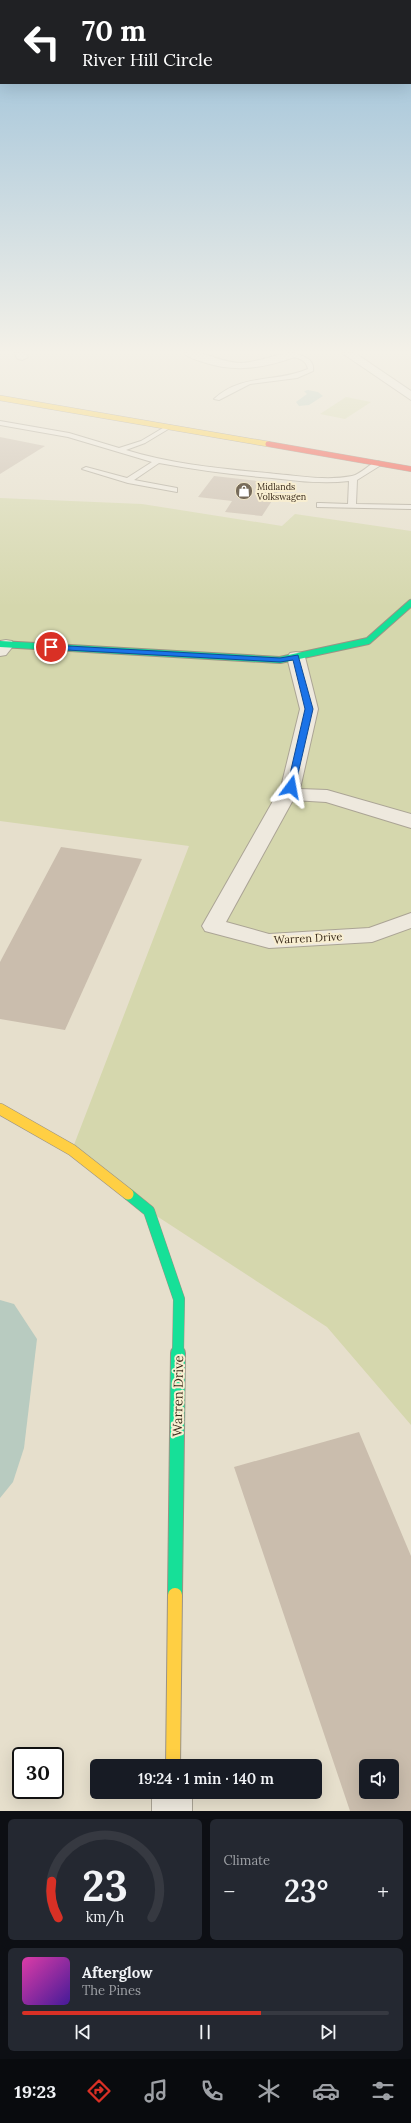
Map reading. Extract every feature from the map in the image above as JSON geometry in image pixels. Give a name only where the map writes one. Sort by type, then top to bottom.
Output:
[{"type":"street","points":[[229,438],[411,469]]},
{"type":"street","points":[[2,647],[280,660],[368,641],[411,603]]},
{"type":"street","name":"Warren Drive","points":[[296,657],[309,709],[291,787],[212,926],[269,941],[372,935],[411,920]]},
{"type":"street","points":[[287,794],[327,796],[406,819],[411,822]]},
{"type":"street","name":"Warren Drive","points":[[0,1109],[72,1150],[149,1211],[179,1299],[173,1759]]},
{"type":"street","points":[[172,1799],[172,1811]]},
{"type":"lane","points":[[78,438],[159,460],[193,467],[326,482],[353,478],[365,473],[378,463]]},
{"type":"lane","points":[[120,450],[143,442],[150,438]]},
{"type":"lane","points":[[128,481],[159,460]]},
{"type":"lane","points":[[86,469],[128,481],[174,490]]},
{"type":"lane","points":[[352,506],[353,478]]},
{"type":"lane","points":[[320,505],[411,507]]},
{"type":"green space","points":[[0,498],[142,504],[282,526],[295,514],[411,531],[411,1425],[327,1327],[149,1211],[72,1150],[189,846],[0,821]]},
{"type":"shaded area","points":[[0,1300],[14,1304],[37,1339],[24,1448],[13,1482],[0,1498]]},
{"type":"building","points":[[0,438],[45,446],[0,474]]},
{"type":"building","points":[[214,476],[283,484],[262,516],[225,512],[232,501],[198,497]]},
{"type":"building","points":[[61,847],[142,859],[65,1030],[0,1019],[0,962]]},
{"type":"building","points":[[359,1432],[411,1556],[411,1811],[350,1811],[234,1467]]},
{"type":"traffic: fast","points":[[0,644],[280,660],[368,641],[411,603]]},
{"type":"traffic: fast","points":[[128,1194],[149,1211],[179,1299],[175,1595]]},
{"type":"traffic: slow","points":[[230,438],[268,444]]},
{"type":"traffic: slow","points":[[0,1109],[72,1150],[128,1194]]},
{"type":"traffic: slow","points":[[173,1759],[175,1595]]},
{"type":"traffic: jam","points":[[268,444],[411,469]]},
{"type":"place","name":"Midlands Volkswagen","points":[[244,491]]},
{"type":"route","points":[[51,647],[280,660],[296,657],[309,709],[291,787]]}]
